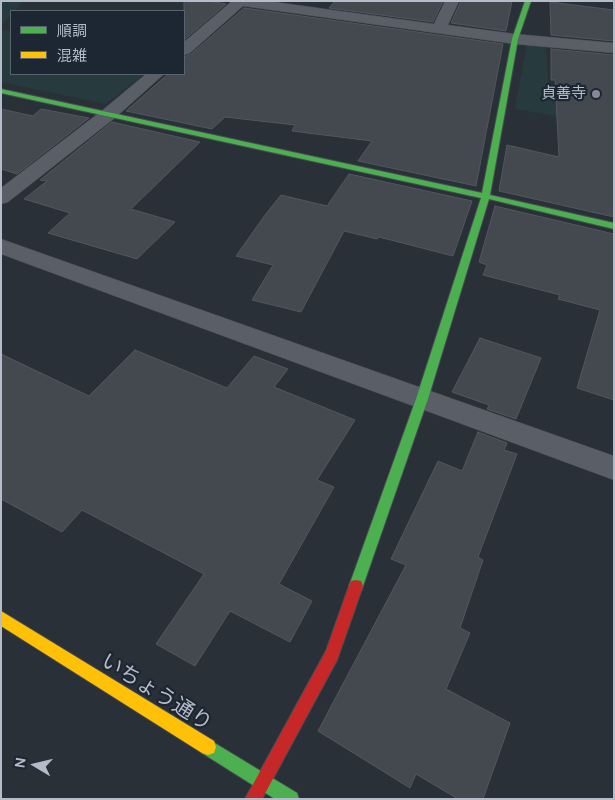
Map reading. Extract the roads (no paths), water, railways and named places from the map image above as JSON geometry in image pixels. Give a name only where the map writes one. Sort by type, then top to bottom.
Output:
[{"type":"street","points":[[439,28],[452,1]]},
{"type":"street","points":[[253,799],[332,655],[422,399],[486,196],[515,39],[528,1]]},
{"type":"street","points":[[185,49],[241,2],[515,39],[614,48]]},
{"type":"street","points":[[1,198],[110,114],[155,75]]},
{"type":"street","points":[[1,91],[486,196],[614,226]]},
{"type":"street","points":[[1,246],[614,468]]},
{"type":"street","name":"いちょう通り","points":[[1,618],[291,799]]},
{"type":"place","name":"貞善寺","points":[[596,94]]}]
